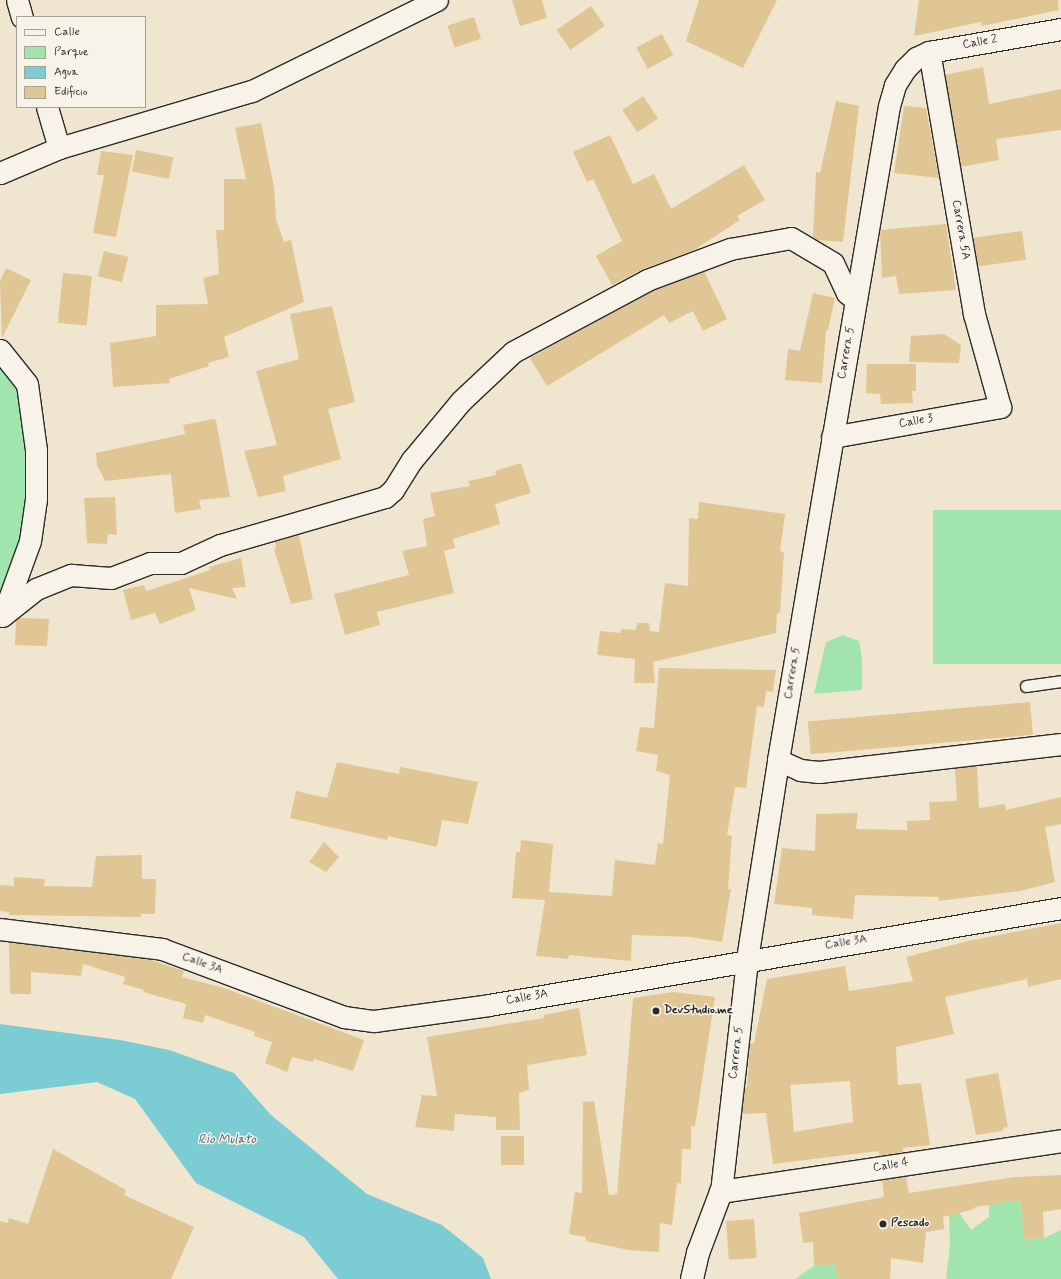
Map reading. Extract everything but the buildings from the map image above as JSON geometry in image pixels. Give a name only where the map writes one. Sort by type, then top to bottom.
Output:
[{"type":"main road","name":"Calle 4","points":[[721,1192],[1061,1141]]},
{"type":"main road","name":"Carrera 5","points":[[692,1279],[698,1254],[721,1192]]},
{"type":"street","points":[[17,0],[22,16]]},
{"type":"street","points":[[0,173],[59,148],[252,91],[437,0]]},
{"type":"street","name":"Calle 2","points":[[905,69],[916,58],[929,52],[1061,29]]},
{"type":"street","name":"Carrera 5A","points":[[929,52],[974,314],[1000,406]]},
{"type":"street","name":"Carrera 5","points":[[721,1192],[747,959],[778,760],[889,106],[896,85],[905,69]]},
{"type":"street","points":[[47,108],[59,148]]},
{"type":"street","points":[[1,621],[36,589],[71,575],[111,578],[150,563],[180,563],[220,545],[385,497],[461,402],[513,352],[647,280],[730,249],[791,238],[833,263],[847,293],[856,300]]},
{"type":"street","points":[[0,350],[27,384],[36,450],[36,499],[30,541],[1,621]]},
{"type":"street","name":"Calle 3","points":[[832,437],[1000,406]]},
{"type":"street","points":[[778,760],[800,770],[819,772],[1061,744]]},
{"type":"street","name":"Calle 3A","points":[[0,929],[162,949],[344,1017],[374,1021],[489,1005],[747,959],[1061,908]]},
{"type":"lane","points":[[1026,686],[1061,681]]},
{"type":"green space","points":[[0,350],[27,384],[36,499],[0,627]]},
{"type":"green space","points":[[933,510],[1061,510],[1061,664],[933,664]]},
{"type":"green space","points":[[843,635],[859,641],[862,658],[862,690],[814,694],[826,642]]},
{"type":"green space","points":[[1020,1200],[1024,1239],[1044,1238],[1061,1230],[1061,1279],[946,1279],[950,1245],[949,1215],[959,1212],[971,1230],[989,1217],[989,1204]]},
{"type":"green space","points":[[835,1264],[838,1279],[795,1279],[814,1266]]},
{"type":"water","name":"Río Mulato","points":[[0,1024],[120,1040],[169,1050],[234,1073],[271,1115],[367,1194],[442,1225],[483,1258],[491,1279],[338,1279],[304,1237],[196,1183],[135,1099],[97,1082],[0,1094]]},
{"type":"place","name":"DevStudio.me","points":[[656,1011]]},
{"type":"place","name":"Pescado","points":[[883,1224]]}]
